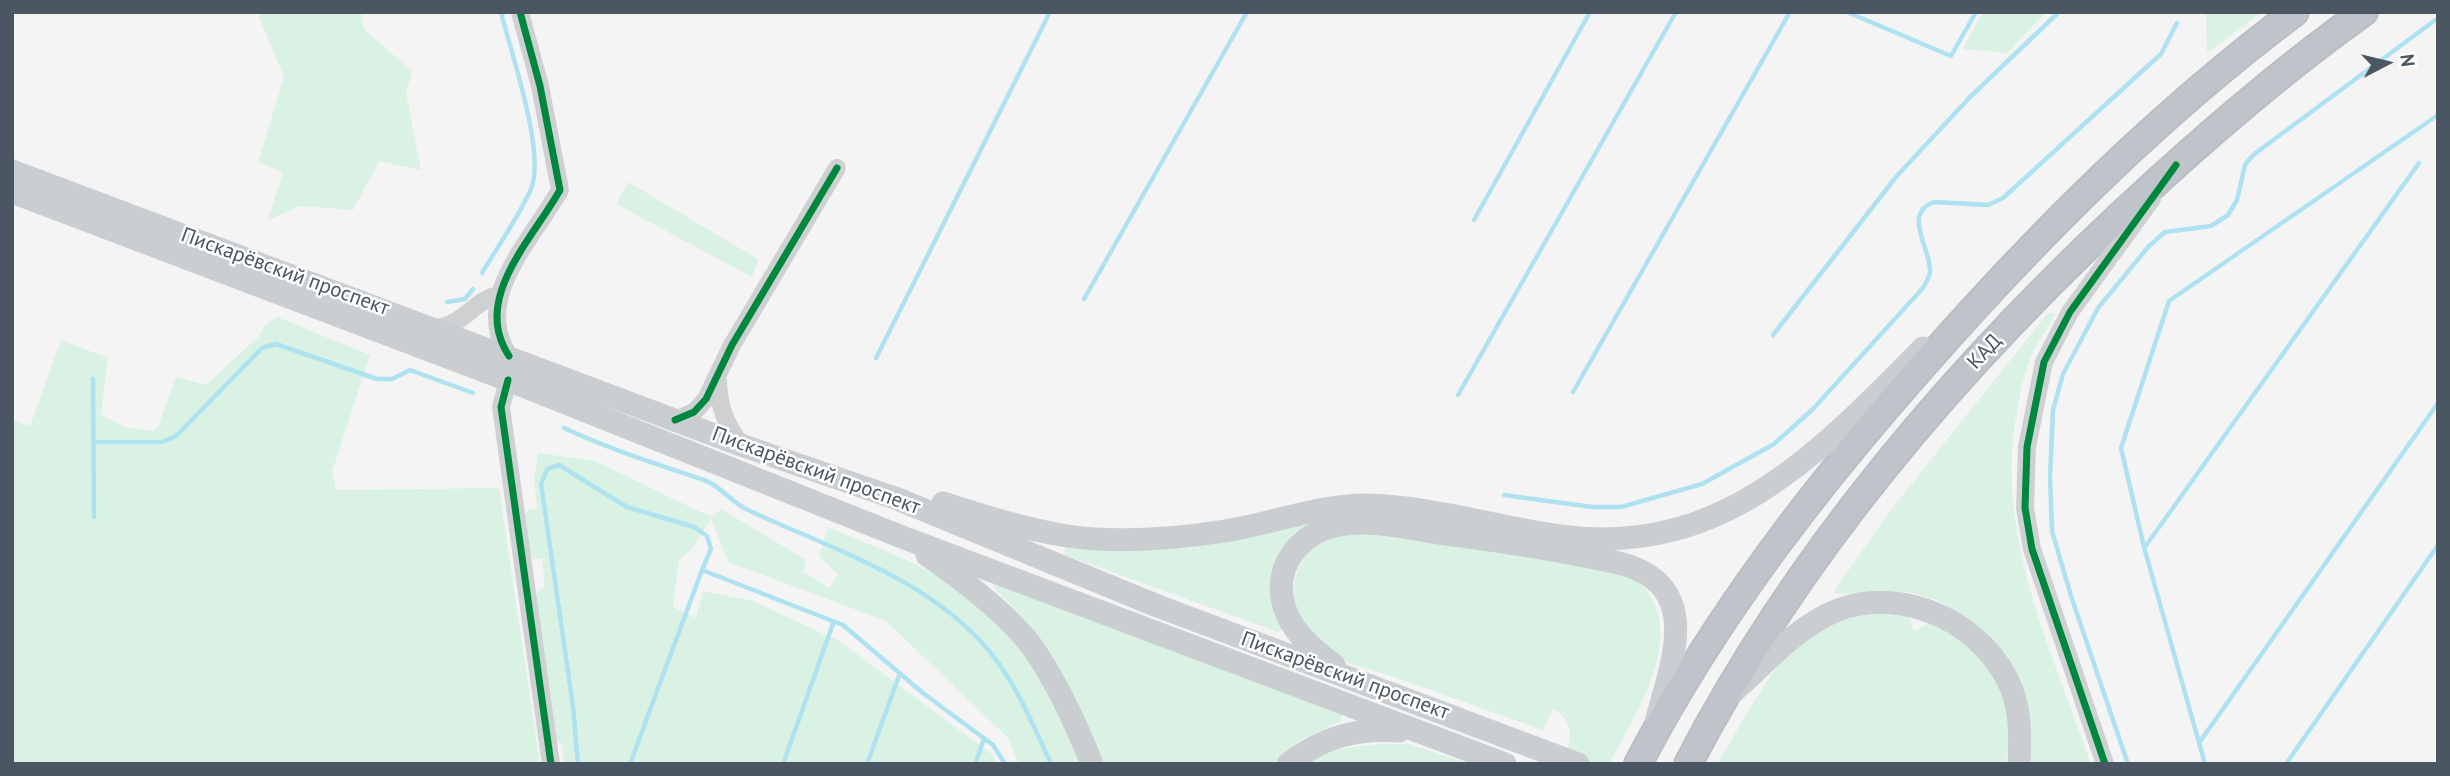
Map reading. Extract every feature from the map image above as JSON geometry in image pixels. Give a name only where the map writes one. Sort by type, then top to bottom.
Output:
[{"type":"highway","name":"КАД","points":[[1638,764],[1651,738],[1739,596],[1814,492],[2003,274],[2158,122],[2295,12]]},
{"type":"highway","name":"КАД","points":[[1688,764],[1718,706],[1812,563],[1943,397],[2088,244],[2263,88],[2364,12]]},
{"type":"main road","name":"Пискарёвский проспект","points":[[12,171],[437,328],[741,445],[895,498],[1154,605],[1578,764]]},
{"type":"main road","name":"Пискарёвский проспект","points":[[12,192],[508,380],[902,537],[1505,764]]},
{"type":"main road","points":[[895,498],[932,500],[1009,523],[1074,536],[1178,537],[1226,531],[1326,509],[1366,505],[1480,520],[1568,537],[1606,539],[1675,530],[1747,501],[1813,456],[1955,316],[2003,274]]},
{"type":"main road","points":[[1359,683],[1310,648],[1294,629],[1284,608],[1281,586],[1284,564],[1297,547],[1321,530],[1369,522],[1600,558],[1645,570],[1659,582],[1674,607],[1674,654],[1651,738]]},
{"type":"main road","points":[[902,537],[985,600],[1032,646],[1073,716],[1092,764]]},
{"type":"main road","points":[[1718,706],[1810,624],[1858,604],[1902,604],[1951,620],[1972,636],[1997,664],[2012,690],[2021,727],[2019,764]]},
{"type":"main road","points":[[1288,764],[1332,736],[1369,729],[1403,731],[1448,742]]},
{"type":"street","points":[[509,356],[495,328],[498,295],[560,190],[540,86],[520,12]]},
{"type":"street","points":[[2105,764],[2032,549],[2025,508],[2027,447],[2044,362],[2070,313],[2176,165]]},
{"type":"street","points":[[675,420],[694,412],[718,380],[732,345],[837,168]]},
{"type":"street","points":[[437,328],[456,325],[487,298],[498,295]]},
{"type":"street","points":[[508,380],[501,407],[551,764]]},
{"type":"street","points":[[718,380],[719,406],[726,425],[741,445]]},
{"type":"green space","points":[[261,12],[361,12],[364,29],[412,71],[406,93],[421,170],[379,161],[353,210],[300,206],[268,220],[283,172],[258,162],[284,77],[259,17]]},
{"type":"green space","points":[[1983,12],[2046,12],[2007,53],[1963,49]]},
{"type":"green space","points":[[2206,12],[2262,12],[2207,53]]},
{"type":"green space","points":[[628,182],[753,256],[758,260],[752,277],[616,204]]},
{"type":"green space","points":[[2048,313],[2054,313],[2036,345],[2025,373],[2017,412],[2012,457],[2013,502],[2031,591],[2091,764],[2026,764],[2000,652],[1973,622],[1937,600],[1909,592],[1835,594],[1836,588],[1894,506]]},
{"type":"green space","points":[[277,317],[370,355],[332,472],[336,490],[499,488],[540,764],[12,764],[12,420],[30,426],[61,340],[108,358],[101,415],[125,427],[153,431],[158,427],[176,377],[206,385],[258,337],[266,324]]},
{"type":"green space","points":[[538,453],[595,461],[711,517],[721,509],[806,560],[803,572],[829,588],[838,575],[819,556],[828,527],[929,571],[959,590],[980,608],[1000,626],[1017,647],[1047,690],[1082,764],[1019,764],[1008,738],[886,621],[728,562],[711,518],[692,549],[679,560],[673,607],[696,618],[703,591],[753,601],[839,641],[993,755],[996,764],[564,764],[562,743],[555,741],[535,599],[539,590],[545,587],[542,559],[533,559],[527,551],[523,515],[529,509],[537,509],[534,479]]},
{"type":"green space","points":[[1305,523],[1308,526],[1304,530],[1284,628],[1278,632],[1065,555],[1065,546]]},
{"type":"green space","points":[[1352,532],[1453,541],[1632,576],[1650,596],[1659,619],[1660,643],[1646,694],[1609,764],[1561,764],[1570,733],[1566,720],[1553,708],[1543,730],[1355,665],[1336,655],[1318,640],[1304,623],[1295,603],[1298,569],[1315,547]]},
{"type":"green space","points":[[996,581],[1342,713],[1341,721],[1301,740],[1272,764],[1103,764],[1059,669],[1030,628],[994,588]]},
{"type":"green space","points":[[1875,609],[1909,617],[1914,632],[1933,620],[1951,631],[1982,661],[2003,700],[2009,721],[2009,743],[2004,764],[1717,764],[1764,686],[1793,649],[1827,622]]},
{"type":"green space","points":[[1380,744],[1409,744],[1470,764],[1306,764],[1332,751]]},
{"type":"waterway","points":[[482,273],[526,200],[534,173],[531,128],[501,12]]},
{"type":"waterway","points":[[876,358],[1050,12]]},
{"type":"waterway","points":[[1084,299],[1247,12]]},
{"type":"waterway","points":[[1474,220],[1590,12]]},
{"type":"waterway","points":[[1458,395],[1676,12]]},
{"type":"waterway","points":[[1573,392],[1790,12]]},
{"type":"waterway","points":[[1847,12],[1951,56],[1976,12]]},
{"type":"waterway","points":[[1773,335],[1896,177],[1969,98],[2059,12]]},
{"type":"waterway","points":[[2128,764],[2052,531],[2050,478],[2053,410],[2063,374],[2098,308],[2149,246],[2165,232],[2211,226],[2228,215],[2237,200],[2245,165],[2253,155],[2438,18]]},
{"type":"waterway","points":[[1504,495],[1592,507],[1621,507],[1702,484],[1774,444],[1812,410],[1923,288],[1930,272],[1919,224],[1924,208],[1934,202],[1988,205],[2003,198],[2161,54],[2177,23]]},
{"type":"waterway","points":[[2205,764],[2144,547],[2121,448],[2169,301],[2438,115]]},
{"type":"waterway","points":[[2145,547],[2419,163]]},
{"type":"waterway","points":[[447,302],[465,299],[473,289]]},
{"type":"waterway","points":[[94,442],[162,442],[176,436],[262,348],[276,344],[377,379],[392,379],[410,370],[473,393]]},
{"type":"waterway","points":[[93,379],[94,517]]},
{"type":"waterway","points":[[2199,743],[2438,403]]},
{"type":"waterway","points":[[564,428],[704,480],[742,507],[877,568],[938,604],[965,626],[1000,665],[1024,706],[1051,764]]},
{"type":"waterway","points":[[578,764],[573,706],[541,484],[547,469],[559,465],[627,507],[694,527],[707,536],[711,549],[702,570],[843,625],[923,693],[993,745],[1005,764]]},
{"type":"waterway","points":[[2286,764],[2438,545]]},
{"type":"waterway","points":[[630,764],[702,570]]},
{"type":"waterway","points":[[783,764],[834,621]]},
{"type":"waterway","points":[[867,764],[900,673]]},
{"type":"waterway","points":[[975,764],[984,739]]},
{"type":"cycle path","points":[[509,356],[499,335],[497,313],[501,292],[522,249],[560,190],[540,86],[520,12]]},
{"type":"cycle path","points":[[2105,764],[2032,549],[2025,508],[2027,447],[2044,362],[2070,312],[2176,165]]},
{"type":"cycle path","points":[[675,420],[694,412],[706,399],[732,345],[837,168]]},
{"type":"cycle path","points":[[508,380],[501,407],[551,764]]}]
